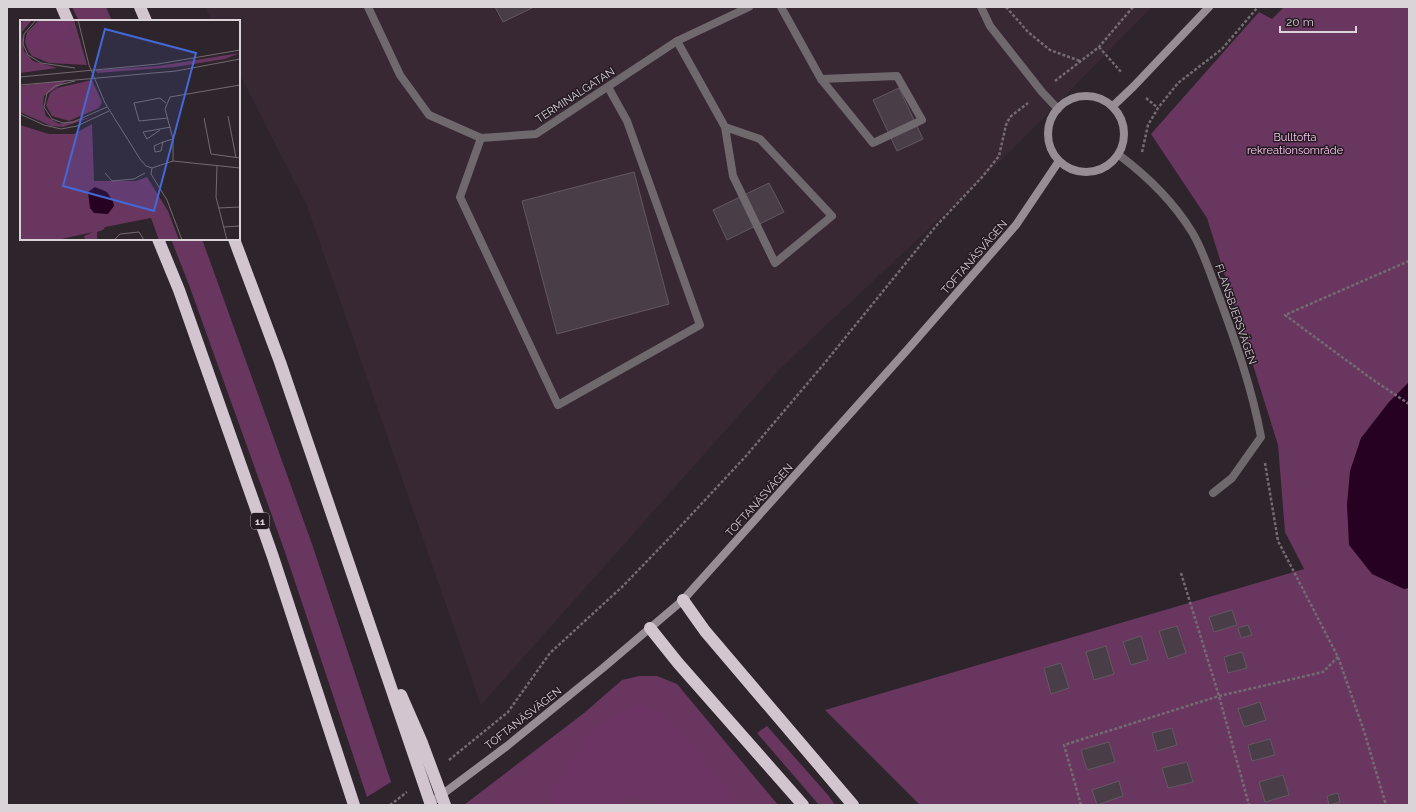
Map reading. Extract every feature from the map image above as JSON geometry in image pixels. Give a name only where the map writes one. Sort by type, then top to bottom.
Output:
[{"type":"highway","points":[[62,7],[68,20]]},
{"type":"highway","points":[[140,7],[146,20]]},
{"type":"highway","name":"11","points":[[158,240],[182,298],[273,557],[354,805]]},
{"type":"highway","points":[[234,240],[280,362],[431,805]]},
{"type":"highway","points":[[683,600],[705,631],[853,805]]},
{"type":"highway","points":[[367,616],[422,743],[445,805]]},
{"type":"highway","points":[[650,628],[678,663],[803,805]]},
{"type":"street","name":"TERMINALGATAN","points":[[368,7],[400,75],[429,115],[481,138],[536,134],[677,41],[749,7]]},
{"type":"street","points":[[781,7],[821,79],[873,143],[922,120],[897,76],[821,79]]},
{"type":"street","points":[[981,7],[990,26],[1042,92],[1058,109]]},
{"type":"street","points":[[1112,106],[1134,86],[1209,7]]},
{"type":"street","points":[[677,41],[725,127],[733,176],[775,263],[832,216],[760,139],[725,127]]},
{"type":"street","points":[[481,138],[460,197],[558,405],[700,326],[627,120],[608,87]]},
{"type":"street","points":[[1082,96],[1096,97],[1112,106],[1119,114],[1124,127],[1124,142],[1118,155],[1106,167],[1090,172],[1073,170],[1059,161],[1051,149],[1048,135],[1050,121],[1058,109],[1069,100],[1082,96]]},
{"type":"street","name":"FLANSBJERSVÄGEN","points":[[1118,155],[1139,170],[1157,187],[1175,208],[1192,232],[1233,332],[1257,416],[1261,437]]},
{"type":"street","name":"TOFTANÄSVÄGEN","points":[[428,805],[507,746],[603,668],[683,600],[856,407],[1016,225],[1059,161]]},
{"type":"street","points":[[1213,493],[1232,478],[1261,437]]},
{"type":"path","points":[[1006,7],[1028,32],[1050,50],[1080,61]]},
{"type":"path","points":[[473,741],[508,712],[550,653],[623,586],[746,456],[823,365],[936,226],[983,176],[999,156],[1006,125],[1010,117],[1099,47],[1133,7]]},
{"type":"path","points":[[1139,170],[1148,125],[1158,108],[1178,83],[1222,50],[1257,8]]},
{"type":"path","points":[[1409,261],[1285,315],[1369,377],[1409,404]]},
{"type":"path","points":[[1261,437],[1278,540],[1338,657],[1364,731],[1386,805]]},
{"type":"path","points":[[1181,573],[1219,696],[1249,805]]},
{"type":"path","points":[[1081,805],[1064,745],[1219,696],[1323,672],[1338,657]]},
{"type":"shaded area","points":[[205,7],[1152,7],[1012,150],[780,369],[481,705],[307,206],[240,75],[240,20],[212,20]]},
{"type":"shaded area","points":[[1409,382],[1409,588],[1404,589],[1372,574],[1349,545],[1347,505],[1350,471],[1361,438],[1389,402]]},
{"type":"shaded area","points":[[640,704],[658,710],[687,737],[741,805],[661,805],[637,796],[619,805],[550,805],[550,793],[584,738],[615,715]]},
{"type":"green space","points":[[72,7],[106,7],[112,20],[78,20]]},
{"type":"green space","name":"Bulltofta rekreationsområde","points":[[1284,7],[1409,7],[1409,805],[920,805],[825,710],[1304,569],[1285,532],[1278,445],[1207,218],[1151,134],[1259,12],[1272,19]]},
{"type":"green space","points":[[171,240],[202,240],[312,544],[391,782],[367,797],[285,552]]},
{"type":"green space","points":[[639,676],[657,676],[677,684],[778,805],[464,805],[584,713],[622,680]]},
{"type":"green space","points":[[767,726],[828,795],[835,805],[819,805],[757,733]]},
{"type":"building","points":[[495,7],[534,7],[503,22]]},
{"type":"building","points":[[899,88],[923,139],[897,151],[873,100]]},
{"type":"building","points":[[634,172],[669,304],[557,334],[522,201]]},
{"type":"building","points":[[769,183],[784,212],[727,240],[713,210]]},
{"type":"building","points":[[1232,610],[1237,625],[1214,632],[1209,617]]},
{"type":"building","points":[[1248,625],[1252,635],[1241,638],[1238,628]]},
{"type":"building","points":[[1177,626],[1186,653],[1168,659],[1159,631]]},
{"type":"building","points":[[1141,636],[1148,660],[1131,665],[1123,642]]},
{"type":"building","points":[[1106,646],[1114,674],[1094,680],[1086,652]]},
{"type":"building","points":[[1242,652],[1247,668],[1228,673],[1224,657]]},
{"type":"building","points":[[1061,663],[1069,688],[1051,694],[1044,668]]},
{"type":"building","points":[[1260,702],[1266,720],[1244,727],[1238,709]]},
{"type":"building","points":[[1172,728],[1177,745],[1157,751],[1152,733]]},
{"type":"building","points":[[1270,739],[1275,755],[1252,761],[1248,745]]},
{"type":"building","points":[[1109,742],[1115,762],[1087,770],[1081,750]]},
{"type":"building","points":[[1187,762],[1193,782],[1168,788],[1162,768]]},
{"type":"building","points":[[1283,775],[1289,795],[1265,802],[1259,782]]},
{"type":"building","points":[[1119,781],[1123,796],[1097,805],[1092,790]]},
{"type":"building","points":[[1338,793],[1340,802],[1329,805],[1327,796]]}]
